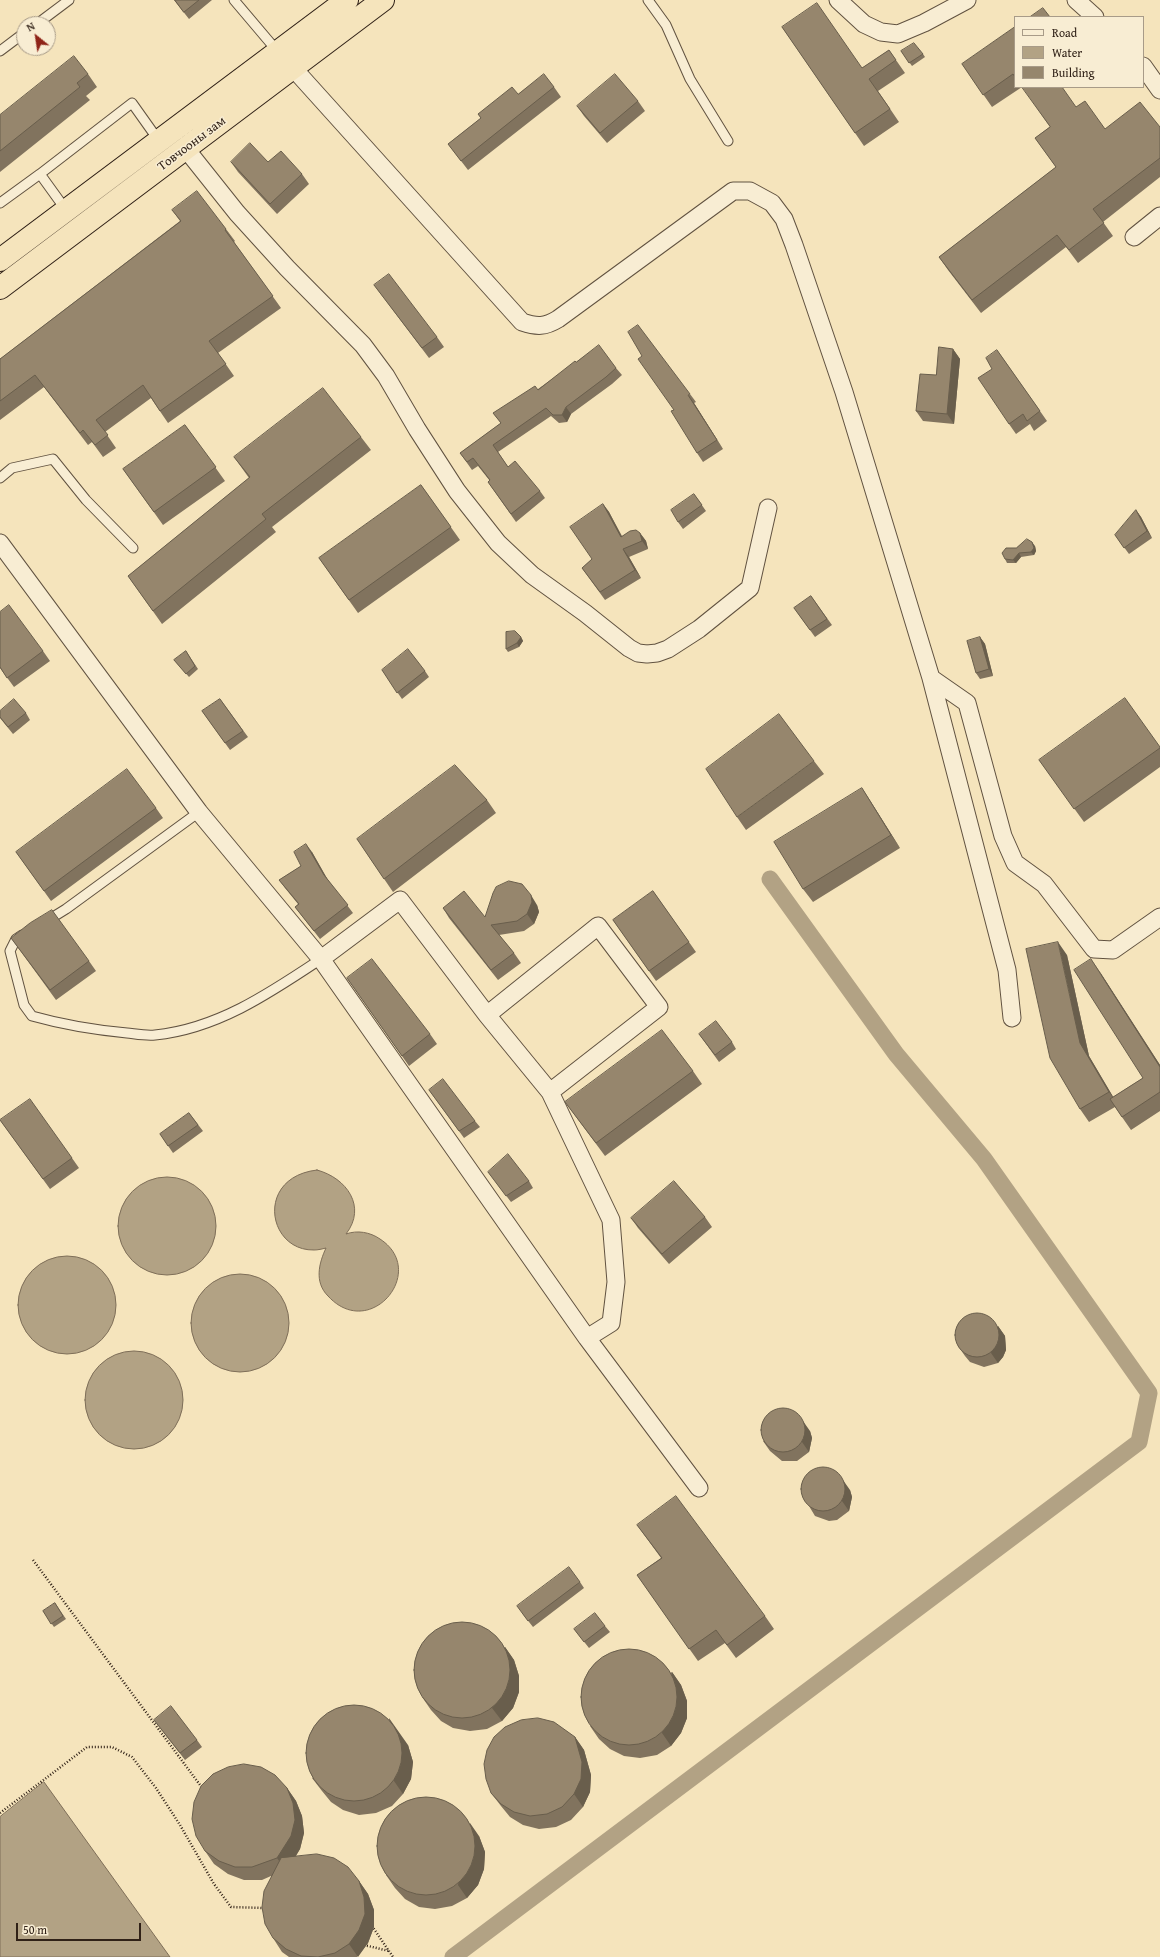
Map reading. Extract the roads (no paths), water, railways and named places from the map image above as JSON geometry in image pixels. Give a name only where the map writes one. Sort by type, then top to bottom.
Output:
[{"type":"highway","name":"Товчооны зам","points":[[0,260],[347,0]]},
{"type":"highway","name":"Товчооны зам","points":[[0,288],[383,0]]},
{"type":"street","points":[[838,0],[864,24],[881,32],[898,34],[924,24],[967,0]]},
{"type":"street","points":[[1076,0],[1094,16]]},
{"type":"street","points":[[278,52],[522,322],[537,327],[547,325],[558,320],[733,191],[750,191],[772,203],[784,219],[794,245],[844,392],[931,678],[1007,970],[1012,1018]]},
{"type":"street","points":[[1144,67],[1160,90]]},
{"type":"street","points":[[186,149],[237,213],[287,268],[363,345],[386,376],[417,429],[457,491],[498,543],[532,575],[585,613],[629,648],[638,653],[647,654],[657,653],[668,649],[699,629],[750,588],[768,508]]},
{"type":"street","points":[[1134,237],[1160,216]]},
{"type":"street","points":[[0,543],[199,812],[321,959],[586,1338],[699,1488]]},
{"type":"street","points":[[931,678],[967,703],[1002,836],[1015,863],[1044,884],[1094,949],[1113,950],[1160,917]]},
{"type":"street","points":[[321,959],[400,900],[487,1015],[550,1092],[611,1220],[616,1282],[610,1323],[586,1338]]},
{"type":"street","points":[[487,1015],[598,926],[659,1007],[550,1092]]},
{"type":"lane","points":[[48,16],[69,0]]},
{"type":"lane","points":[[234,0],[278,52]]},
{"type":"lane","points":[[648,0],[666,25],[690,78],[728,141]]},
{"type":"lane","points":[[0,51],[16,39]]},
{"type":"lane","points":[[0,203],[132,103],[159,141]]},
{"type":"lane","points":[[40,174],[66,210]]},
{"type":"lane","points":[[0,478],[12,468],[53,459],[86,500],[133,548]]},
{"type":"lane","points":[[199,812],[66,909],[16,940],[10,951],[15,976],[24,1005],[32,1016],[71,1027],[124,1033],[153,1035],[188,1029],[263,997],[321,959]]},
{"type":"water","points":[[317,1170],[328,1174],[337,1180],[351,1195],[355,1214],[352,1224],[346,1234],[359,1232],[368,1233],[380,1239],[394,1253],[398,1268],[396,1283],[388,1297],[376,1307],[361,1311],[344,1308],[328,1296],[319,1279],[321,1260],[326,1248],[314,1250],[298,1247],[286,1239],[278,1227],[275,1213],[276,1199],[284,1186],[297,1175]]},
{"type":"water","points":[[167,1177],[186,1181],[202,1191],[212,1207],[216,1226],[212,1245],[202,1261],[186,1271],[167,1275],[148,1271],[132,1261],[122,1245],[118,1226],[122,1207],[132,1191],[148,1181]]},
{"type":"water","points":[[67,1256],[86,1260],[102,1270],[112,1286],[116,1305],[112,1324],[102,1340],[86,1350],[67,1354],[48,1350],[32,1340],[22,1324],[18,1305],[22,1286],[32,1270],[48,1260]]},
{"type":"water","points":[[240,1274],[259,1278],[275,1288],[285,1304],[289,1323],[285,1342],[275,1358],[259,1368],[240,1372],[221,1368],[205,1358],[195,1342],[191,1323],[195,1304],[205,1288],[221,1278]]},
{"type":"water","points":[[134,1351],[153,1355],[169,1365],[179,1381],[183,1400],[179,1419],[169,1435],[153,1445],[134,1449],[115,1445],[99,1435],[89,1419],[85,1400],[89,1381],[99,1365],[115,1355]]},
{"type":"water","points":[[44,1782],[170,1957],[0,1957],[0,1817]]},
{"type":"waterway","points":[[453,1957],[1139,1442],[1149,1393],[984,1159],[896,1054],[770,879]]}]
